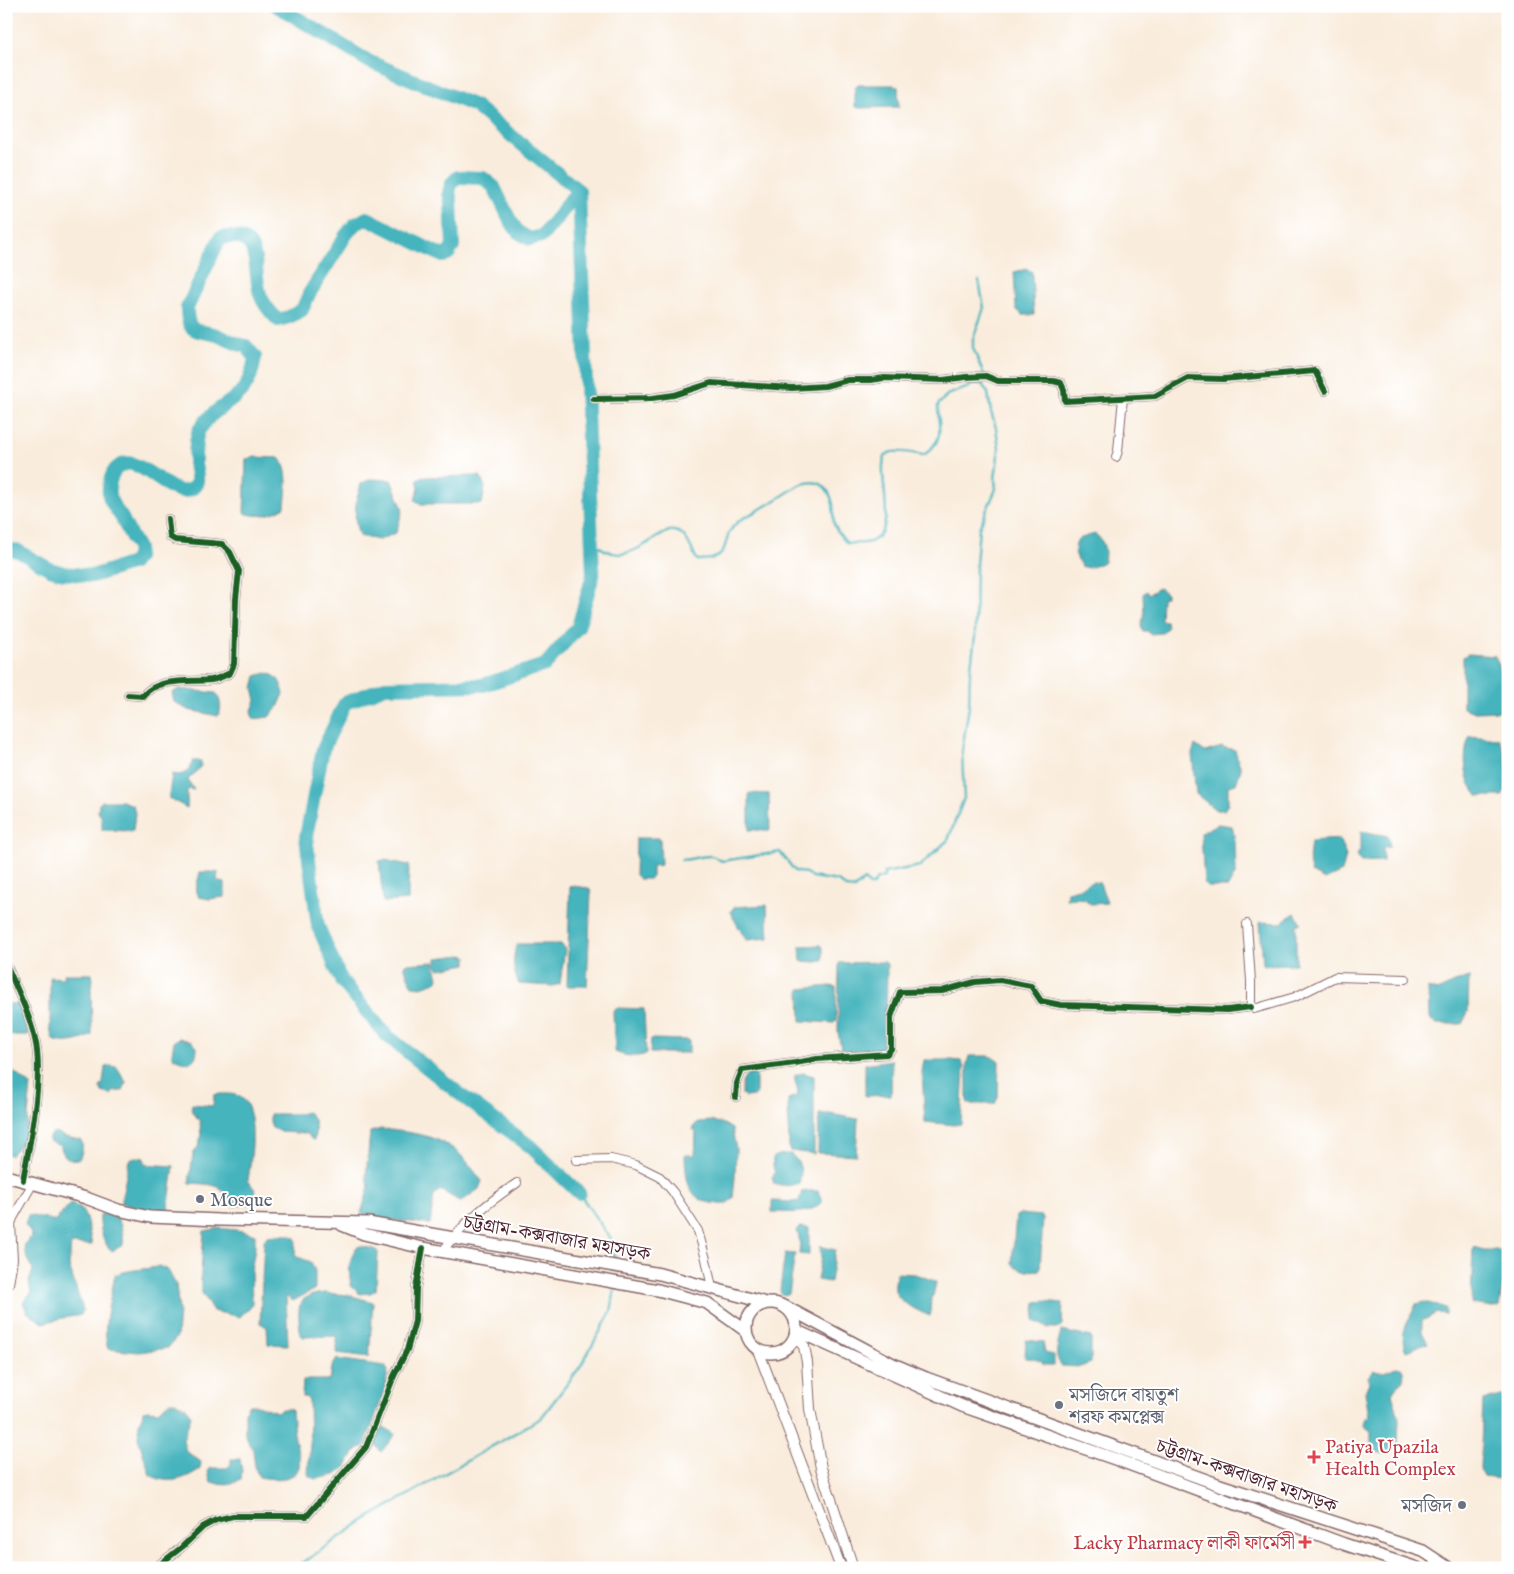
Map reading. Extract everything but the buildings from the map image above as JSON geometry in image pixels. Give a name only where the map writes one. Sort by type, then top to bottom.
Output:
[{"type":"highway","name":"চট্টগ্রাম-কক্সবাজার মহাসড়ক","points":[[6,1176],[86,1198],[118,1210],[150,1217],[368,1223],[660,1274],[766,1303]]},
{"type":"highway","name":"চট্টগ্রাম-কক্সবাজার মহাসড়ক","points":[[338,1223],[364,1234],[423,1248],[658,1290],[707,1303],[746,1331]]},
{"type":"highway","points":[[766,1303],[773,1303],[786,1308],[795,1319],[796,1334],[788,1347],[774,1353],[758,1350],[748,1339],[746,1331],[749,1316],[753,1310],[766,1303]]},
{"type":"highway","name":"চট্টগ্রাম-কক্সবাজার মহাসড়ক","points":[[786,1308],[893,1364],[926,1378],[1220,1485],[1423,1551],[1449,1568]]},
{"type":"highway","name":"চট্টগ্রাম-কক্সবাজার মহাসড়ক","points":[[796,1334],[962,1406],[1116,1459],[1344,1544],[1417,1568]]},
{"type":"main road","points":[[796,1334],[804,1346],[807,1362],[810,1409],[821,1468],[853,1568]]},
{"type":"main road","points":[[758,1350],[841,1568]]},
{"type":"street","points":[[594,399],[652,398],[674,395],[711,382],[792,388],[825,386],[848,380],[884,378],[943,380],[986,376],[998,381],[1053,381],[1061,383],[1065,401],[1155,396],[1188,378],[1223,379],[1316,371],[1325,391]]},
{"type":"street","points":[[1116,457],[1123,398]]},
{"type":"street","points":[[128,695],[143,696],[147,690],[163,684],[214,680],[230,673],[234,664],[239,571],[230,552],[222,544],[175,540],[170,537],[168,519]]},
{"type":"street","points":[[1247,924],[1252,981],[1251,1007]]},
{"type":"street","points":[[6,964],[28,1016],[36,1041],[38,1065],[28,1182],[11,1224],[9,1284]]},
{"type":"street","points":[[736,1097],[737,1083],[742,1070],[817,1059],[887,1054],[891,1049],[891,1017],[900,992],[942,991],[975,982],[1000,980],[1031,986],[1040,1001],[1061,1004],[1227,1010],[1254,1008],[1295,997],[1334,977],[1406,979]]},
{"type":"street","points":[[576,1160],[611,1159],[636,1165],[660,1178],[673,1192],[698,1230],[712,1288]]},
{"type":"street","points":[[443,1251],[472,1217],[517,1183]]},
{"type":"street","points":[[155,1568],[182,1547],[202,1527],[216,1520],[233,1516],[307,1516],[366,1447],[394,1376],[407,1350],[415,1321],[416,1288],[423,1248]]},
{"type":"water","points":[[858,85],[894,85],[898,87],[899,107],[855,107],[855,88]]},
{"type":"water","points":[[1027,269],[1032,272],[1034,315],[1023,315],[1016,309],[1014,272]]},
{"type":"water","points":[[255,457],[279,458],[285,468],[287,488],[285,507],[265,515],[244,513],[246,459]]},
{"type":"water","points":[[480,476],[485,487],[482,504],[421,504],[415,500],[419,488],[417,480],[422,477]]},
{"type":"water","points":[[370,479],[391,480],[403,509],[396,533],[379,540],[359,536],[356,523],[356,504],[361,484]]},
{"type":"water","points":[[1095,534],[1104,546],[1104,562],[1089,568],[1081,566],[1075,553],[1076,543],[1078,539]]},
{"type":"water","points":[[1159,588],[1166,593],[1166,597],[1162,598],[1161,620],[1166,621],[1168,627],[1162,633],[1150,634],[1147,631],[1142,631],[1141,623],[1144,617],[1143,594],[1146,591],[1149,594]]},
{"type":"water","points":[[1468,654],[1495,656],[1505,691],[1504,705],[1501,711],[1475,712],[1463,708],[1463,657]]},
{"type":"water","points":[[266,673],[273,675],[278,680],[284,694],[278,707],[269,717],[254,719],[251,713],[256,700],[253,688],[256,676]]},
{"type":"water","points":[[179,689],[216,693],[220,704],[218,716],[188,710],[174,702],[172,693]]},
{"type":"water","points":[[1470,736],[1499,739],[1508,775],[1502,796],[1478,796],[1470,783],[1465,757]]},
{"type":"water","points":[[1195,745],[1205,752],[1222,747],[1235,750],[1241,769],[1236,784],[1228,786],[1228,804],[1224,810],[1216,810],[1196,794],[1192,754]]},
{"type":"water","points":[[193,761],[201,761],[201,766],[188,780],[194,790],[188,789],[187,808],[169,798],[169,795],[172,774],[183,774],[190,768]]},
{"type":"water","points":[[749,793],[769,794],[770,830],[749,830]]},
{"type":"water","points":[[102,801],[122,801],[133,805],[135,813],[133,831],[102,830],[102,818],[98,812],[99,804]]},
{"type":"water","points":[[1218,824],[1232,826],[1235,840],[1236,873],[1228,887],[1208,887],[1204,883],[1201,833]]},
{"type":"water","points":[[1361,831],[1388,836],[1390,847],[1383,847],[1383,861],[1361,862],[1356,857],[1361,848]]},
{"type":"water","points":[[636,838],[660,838],[661,865],[652,866],[652,877],[649,879],[639,879],[635,875]]},
{"type":"water","points":[[1339,839],[1346,856],[1342,872],[1325,880],[1311,873],[1309,860],[1311,841]]},
{"type":"water","points":[[385,860],[409,865],[408,900],[383,902],[379,861]]},
{"type":"water","points":[[200,872],[218,872],[217,881],[225,883],[225,897],[209,899],[199,897],[197,888]]},
{"type":"water","points":[[1093,882],[1100,883],[1107,903],[1091,904],[1087,902],[1087,899],[1066,899],[1067,892],[1079,889]]},
{"type":"water","points":[[570,887],[589,888],[591,892],[587,986],[567,986]]},
{"type":"water","points":[[767,905],[769,938],[746,940],[730,912],[734,907]]},
{"type":"water","points":[[1295,913],[1301,923],[1296,925],[1296,964],[1263,965],[1260,922],[1283,923],[1284,920]]},
{"type":"water","points":[[517,944],[561,944],[565,949],[560,984],[553,986],[519,984],[515,975],[514,964]]},
{"type":"water","points":[[821,945],[823,947],[823,960],[817,962],[801,961],[800,946]]},
{"type":"water","points":[[467,956],[467,964],[440,969],[437,967],[437,958]]},
{"type":"water","points":[[434,962],[438,978],[436,982],[421,987],[412,986],[404,966],[405,964]]},
{"type":"water","points":[[885,962],[887,964],[886,1048],[883,1051],[849,1051],[841,1049],[838,1032],[839,963]]},
{"type":"water","points":[[64,974],[92,974],[92,1035],[78,1041],[53,1040],[50,1028],[50,977],[63,978]]},
{"type":"water","points":[[1469,977],[1468,1012],[1462,1024],[1436,1024],[1429,1018],[1428,988],[1437,991]]},
{"type":"water","points":[[836,987],[836,1021],[834,1023],[801,1021],[800,989]]},
{"type":"water","points":[[6,1004],[21,1004],[27,1035],[6,1035]]},
{"type":"water","points":[[618,1008],[644,1009],[646,1054],[630,1056],[615,1052],[613,1011]]},
{"type":"water","points":[[180,1038],[192,1042],[197,1047],[196,1056],[188,1063],[174,1058],[172,1053],[174,1041]]},
{"type":"water","points":[[651,1039],[689,1040],[689,1053],[650,1053]]},
{"type":"water","points":[[969,1056],[989,1056],[999,1061],[998,1097],[995,1104],[968,1104],[967,1063]]},
{"type":"water","points":[[892,1060],[891,1095],[865,1096],[865,1064]]},
{"type":"water","points":[[924,1060],[961,1061],[964,1067],[961,1124],[925,1122],[922,1072]]},
{"type":"water","points":[[105,1067],[117,1067],[126,1082],[123,1091],[114,1091],[111,1095],[102,1092],[100,1087],[103,1083]]},
{"type":"water","points":[[6,1072],[15,1073],[31,1085],[24,1140],[11,1155],[6,1154]]},
{"type":"water","points":[[803,1073],[814,1076],[814,1154],[791,1151],[789,1147],[788,1099],[797,1096],[798,1090],[795,1075]]},
{"type":"water","points":[[747,1074],[756,1074],[756,1096],[744,1097],[742,1095],[742,1083]]},
{"type":"water","points":[[232,1094],[241,1097],[248,1106],[251,1116],[251,1161],[248,1180],[255,1190],[257,1201],[253,1204],[233,1206],[222,1189],[208,1184],[189,1183],[193,1154],[198,1147],[201,1136],[200,1122],[191,1109],[192,1104],[213,1106],[214,1095]]},
{"type":"water","points":[[307,1112],[313,1117],[314,1121],[314,1140],[308,1134],[283,1132],[272,1128],[270,1114],[300,1114]]},
{"type":"water","points":[[819,1114],[858,1119],[856,1155],[818,1153]]},
{"type":"water","points":[[712,1121],[724,1124],[732,1129],[736,1148],[733,1198],[727,1204],[715,1204],[698,1198],[692,1192],[687,1177],[685,1155],[695,1155],[696,1131],[693,1130],[693,1127],[698,1122]]},
{"type":"water","points":[[381,1129],[430,1137],[448,1145],[463,1158],[482,1181],[479,1189],[461,1202],[440,1190],[434,1195],[430,1224],[379,1219],[361,1213],[369,1187],[366,1176],[370,1132]]},
{"type":"water","points":[[52,1133],[81,1140],[82,1150],[79,1159],[68,1158],[64,1155],[60,1146],[49,1141]]},
{"type":"water","points":[[791,1154],[800,1167],[799,1183],[791,1186],[774,1184],[772,1177],[775,1173],[774,1157]]},
{"type":"water","points":[[135,1157],[144,1158],[144,1164],[174,1166],[168,1210],[144,1209],[121,1203],[129,1160]]},
{"type":"water","points":[[802,1191],[818,1191],[822,1201],[818,1206],[806,1211],[772,1212],[772,1201],[799,1201]]},
{"type":"water","points":[[71,1203],[82,1209],[87,1221],[92,1245],[71,1244],[69,1266],[83,1310],[81,1315],[43,1323],[27,1312],[23,1302],[31,1293],[29,1282],[33,1270],[27,1259],[24,1246],[32,1235],[25,1224],[28,1215],[55,1221]]},
{"type":"water","points":[[108,1214],[118,1219],[122,1228],[123,1245],[112,1251],[102,1235],[100,1216]]},
{"type":"water","points":[[1020,1214],[1041,1216],[1043,1218],[1040,1270],[1028,1271],[1018,1268],[1012,1263],[1016,1216]]},
{"type":"water","points":[[803,1227],[809,1228],[809,1255],[799,1254],[800,1242],[797,1230]]},
{"type":"water","points":[[219,1228],[244,1231],[255,1235],[251,1272],[252,1305],[240,1317],[213,1311],[201,1291],[204,1231]]},
{"type":"water","points":[[290,1235],[296,1239],[295,1256],[311,1262],[315,1271],[315,1289],[293,1301],[286,1296],[288,1345],[268,1344],[267,1327],[260,1323],[264,1241],[267,1236]]},
{"type":"water","points":[[360,1246],[375,1249],[378,1252],[376,1290],[370,1293],[360,1294],[351,1286],[350,1262],[356,1248]]},
{"type":"water","points":[[820,1246],[835,1250],[830,1282],[817,1280],[821,1257]]},
{"type":"water","points":[[1473,1247],[1484,1250],[1507,1250],[1499,1308],[1471,1304]]},
{"type":"water","points":[[785,1253],[795,1254],[789,1294],[787,1295],[781,1294],[780,1290]]},
{"type":"water","points":[[160,1266],[168,1270],[176,1285],[179,1311],[177,1337],[168,1348],[139,1352],[108,1349],[106,1322],[115,1275]]},
{"type":"water","points":[[896,1273],[915,1274],[935,1281],[933,1296],[931,1297],[930,1316],[909,1306],[899,1298],[895,1290]]},
{"type":"water","points":[[325,1293],[349,1295],[373,1302],[369,1357],[337,1353],[337,1336],[302,1337],[300,1335],[300,1305],[307,1297]]},
{"type":"water","points":[[1036,1302],[1063,1303],[1062,1325],[1060,1328],[1048,1328],[1034,1321]]},
{"type":"water","points":[[1425,1302],[1446,1308],[1446,1314],[1437,1313],[1422,1321],[1422,1332],[1428,1343],[1406,1351],[1403,1339],[1405,1328],[1416,1304]]},
{"type":"water","points":[[1061,1331],[1091,1337],[1091,1363],[1080,1367],[1062,1366],[1057,1358]]},
{"type":"water","points":[[1026,1340],[1043,1342],[1045,1353],[1054,1355],[1054,1365],[1044,1365],[1035,1359],[1025,1358]]},
{"type":"water","points":[[337,1359],[385,1366],[388,1371],[384,1392],[365,1445],[354,1453],[345,1468],[335,1475],[316,1479],[308,1474],[310,1444],[309,1401],[306,1397],[302,1397],[303,1380],[330,1380],[332,1367]]},
{"type":"water","points":[[1396,1367],[1403,1370],[1404,1380],[1392,1393],[1399,1418],[1398,1445],[1386,1454],[1371,1451],[1371,1431],[1364,1426],[1365,1419],[1369,1416],[1365,1392],[1369,1382],[1368,1377],[1374,1370],[1382,1372]]},
{"type":"water","points":[[1500,1396],[1508,1396],[1508,1480],[1484,1477],[1480,1469],[1483,1401]]},
{"type":"water","points":[[169,1402],[176,1402],[186,1407],[191,1416],[183,1440],[186,1451],[201,1462],[200,1469],[176,1480],[163,1480],[150,1475],[138,1438],[139,1423],[144,1411],[158,1411]]},
{"type":"water","points":[[248,1405],[257,1405],[277,1412],[282,1409],[290,1409],[292,1411],[294,1436],[300,1460],[297,1472],[293,1475],[282,1478],[259,1477],[255,1468],[253,1450],[245,1434],[245,1412]]},
{"type":"water","points":[[384,1427],[395,1435],[381,1452],[376,1446],[375,1438],[379,1429]]},
{"type":"water","points":[[231,1459],[240,1459],[241,1479],[232,1484],[211,1483],[208,1472],[210,1468],[227,1468],[231,1464]]},
{"type":"waterway","points":[[277,6],[370,62],[475,106],[579,191],[593,575],[578,627],[545,665],[483,685],[385,687],[345,703],[323,749],[306,837],[318,926],[341,980],[385,1034],[466,1099],[530,1146],[579,1193]]},
{"type":"waterway","points":[[6,549],[18,551],[50,569],[64,573],[92,576],[133,563],[137,557],[138,548],[109,496],[109,486],[113,473],[121,465],[130,464],[140,467],[180,491],[189,490],[196,485],[195,464],[199,430],[207,419],[240,393],[246,385],[255,357],[246,346],[217,335],[195,330],[189,323],[187,308],[220,238],[234,237],[244,239],[250,245],[261,298],[278,320],[302,310],[309,294],[346,235],[354,225],[367,218],[443,256],[449,253],[453,246],[449,193],[451,184],[458,177],[483,178],[494,187],[518,232],[530,239],[542,236],[568,202],[579,191]]},
{"type":"waterway","points":[[979,281],[984,308],[973,339],[973,348],[984,375]]},
{"type":"waterway","points":[[591,540],[602,549],[621,554],[639,548],[669,531],[675,531],[687,540],[697,560],[717,557],[722,553],[732,528],[741,520],[799,485],[812,482],[825,487],[831,497],[836,530],[847,543],[871,542],[882,532],[885,521],[884,459],[889,453],[896,451],[924,455],[931,449],[938,438],[938,405],[947,395],[969,387],[980,378]]},
{"type":"waterway","points":[[681,860],[708,856],[722,861],[780,852],[795,871],[806,873],[812,877],[838,881],[847,888],[854,889],[864,880],[873,885],[877,879],[884,877],[884,873],[920,866],[948,840],[964,798],[962,751],[969,706],[970,674],[975,637],[976,564],[979,528],[996,489],[995,479],[999,448],[988,393],[982,384],[975,383]]},
{"type":"waterway","points":[[579,1193],[611,1239],[616,1264]]},
{"type":"waterway","points":[[295,1568],[363,1521],[541,1418],[580,1367],[611,1312],[615,1287]]},
{"type":"cycle path","points":[[594,399],[652,398],[674,395],[711,383],[792,388],[825,386],[848,380],[884,378],[943,380],[986,376],[998,381],[1053,381],[1061,383],[1065,401],[1155,396],[1188,378],[1223,379],[1315,371],[1325,391]]},
{"type":"cycle path","points":[[128,695],[143,696],[149,690],[165,683],[216,679],[230,673],[234,664],[239,571],[230,552],[222,544],[175,540],[170,537],[168,519]]},
{"type":"cycle path","points":[[6,964],[29,1020],[37,1054],[38,1071],[35,1109],[23,1180]]},
{"type":"cycle path","points":[[736,1097],[737,1083],[742,1070],[817,1059],[887,1054],[891,1049],[891,1017],[900,992],[942,991],[975,982],[1000,980],[1031,986],[1041,1001],[1061,1005],[1227,1010],[1251,1007]]},
{"type":"cycle path","points":[[155,1568],[182,1547],[203,1527],[216,1520],[233,1516],[307,1516],[366,1447],[394,1376],[407,1350],[415,1321],[416,1288],[423,1248]]},
{"type":"place","name":"Mosque","points":[[200,1199]]},
{"type":"place","name":"মসজিদে বায়তুশ শরফ কমপ্লেক্স","points":[[1059,1405]]},
{"type":"place","name":"Patiya Upazila Health Complex","points":[[1314,1457]]},
{"type":"place","name":"মসজিদ","points":[[1462,1505]]},
{"type":"place","name":"Lacky Pharmacy লাকী ফার্মেসী","points":[[1305,1542]]}]
